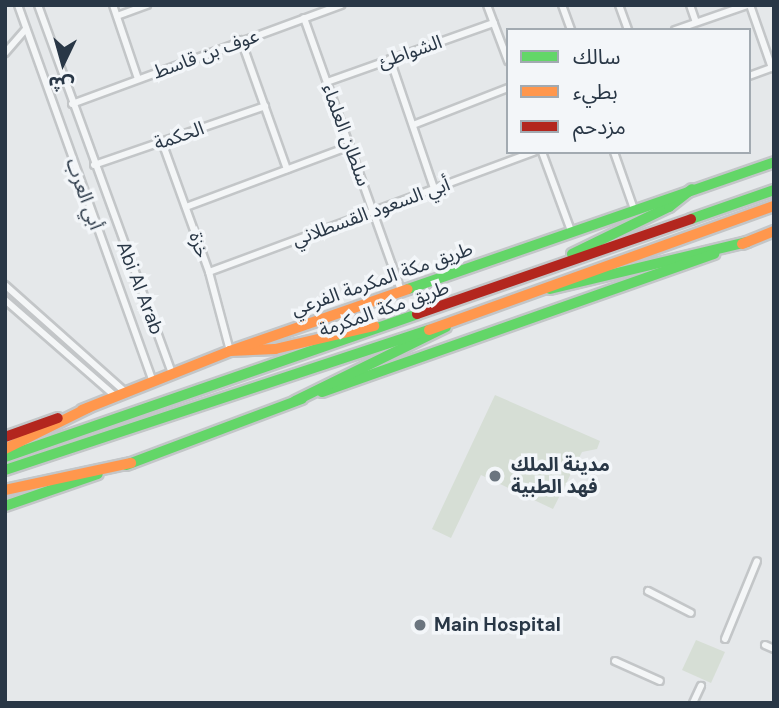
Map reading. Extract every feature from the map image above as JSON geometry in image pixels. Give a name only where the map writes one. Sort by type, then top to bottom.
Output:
[{"type":"main road","name":"طريق مكة المكرمة الفرعي","points":[[5,437],[88,408],[230,351],[774,162]]},
{"type":"main road","points":[[560,264],[568,256],[669,207],[692,189]]},
{"type":"main road","name":"طريق مكة المكرمة","points":[[5,457],[408,320],[774,190]]},
{"type":"main road","name":"طريق مكة المكرمة","points":[[5,470],[455,321],[774,206]]},
{"type":"main road","points":[[5,506],[774,231]]},
{"type":"main road","points":[[530,294],[747,242]]},
{"type":"main road","points":[[230,351],[275,349],[408,320]]},
{"type":"main road","points":[[295,401],[338,376],[432,337],[455,321]]},
{"type":"main road","points":[[5,449],[88,408]]},
{"type":"main road","points":[[5,490],[131,463]]},
{"type":"street","name":"أبي العرب","points":[[18,5],[153,382]]},
{"type":"street","points":[[113,5],[138,79]]},
{"type":"street","points":[[117,16],[146,5]]},
{"type":"street","name":"عوف بن قاسط","points":[[72,104],[341,5]]},
{"type":"street","points":[[487,5],[506,56]]},
{"type":"street","points":[[562,5],[570,28]]},
{"type":"street","points":[[619,5],[627,28]]},
{"type":"street","points":[[690,5],[696,23]]},
{"type":"street","points":[[681,28],[749,5],[773,67],[751,75]]},
{"type":"street","name":"Abi Al Arab","points":[[39,6],[93,166],[172,373]]},
{"type":"street","name":"سلطان العلماء","points":[[304,18],[401,291]]},
{"type":"street","name":"الشواطئ","points":[[327,82],[494,23]]},
{"type":"street","points":[[5,54],[26,29]]},
{"type":"street","points":[[241,40],[288,169]]},
{"type":"street","points":[[390,60],[434,188]]},
{"type":"street","points":[[413,125],[506,89]]},
{"type":"street","name":"الحكمة","points":[[93,166],[265,106]]},
{"type":"street","name":"خزة","points":[[162,142],[209,272],[230,351]]},
{"type":"street","points":[[186,207],[350,146]]},
{"type":"street","name":"أبي السعود القسطلاني","points":[[209,272],[528,154]]},
{"type":"street","points":[[543,154],[571,231]]},
{"type":"street","points":[[615,154],[634,209]]},
{"type":"street","points":[[5,285],[120,394]]},
{"type":"street","points":[[5,300],[120,394]]},
{"type":"street","points":[[725,639],[757,561]]},
{"type":"street","points":[[648,591],[691,612]]},
{"type":"street","points":[[765,645],[774,649]]},
{"type":"street","points":[[615,661],[660,681]]},
{"type":"street","points":[[693,703],[701,686]]},
{"type":"shaded area","points":[[495,395],[600,441],[597,449],[582,452],[553,509],[481,475],[451,538],[432,529]]},
{"type":"shaded area","points":[[696,640],[725,652],[711,683],[682,670]]},
{"type":"traffic: fast","points":[[408,289],[774,162]]},
{"type":"traffic: fast","points":[[572,254],[669,207],[692,189]]},
{"type":"traffic: fast","points":[[691,219],[774,190]]},
{"type":"traffic: fast","points":[[550,289],[747,242]]},
{"type":"traffic: fast","points":[[322,392],[714,254]]},
{"type":"traffic: fast","points":[[5,457],[417,314]]},
{"type":"traffic: fast","points":[[295,401],[446,327]]},
{"type":"traffic: fast","points":[[5,470],[429,330]]},
{"type":"traffic: fast","points":[[126,465],[302,399]]},
{"type":"traffic: fast","points":[[5,506],[98,474]]},
{"type":"traffic: slow","points":[[429,330],[774,206]]},
{"type":"traffic: slow","points":[[742,244],[774,231]]},
{"type":"traffic: slow","points":[[82,410],[230,351],[408,289]]},
{"type":"traffic: slow","points":[[230,351],[275,349],[374,326]]},
{"type":"traffic: slow","points":[[5,449],[88,408]]},
{"type":"traffic: slow","points":[[5,490],[131,463]]},
{"type":"traffic: jam","points":[[417,314],[691,219]]},
{"type":"traffic: jam","points":[[5,437],[58,418]]},
{"type":"place","name":"مدينة الملك فهد الطبية","points":[[495,476]]},
{"type":"place","name":"Main Hospital","points":[[420,625]]}]
